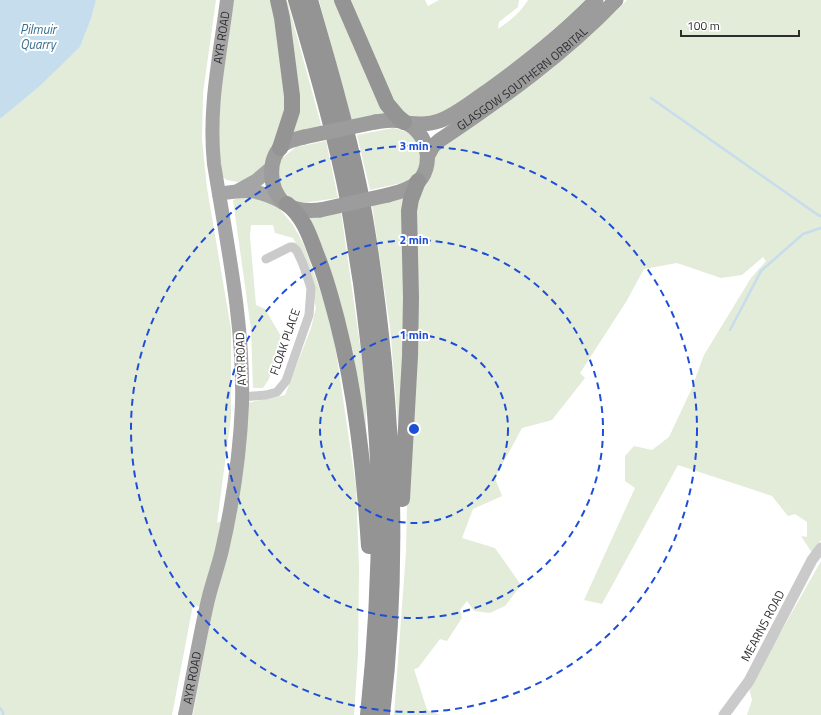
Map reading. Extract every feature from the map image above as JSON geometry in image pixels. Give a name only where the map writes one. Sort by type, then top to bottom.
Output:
[{"type":"highway","points":[[278,0],[282,18],[292,96],[292,111],[280,148],[275,155],[272,167],[273,184],[278,195],[294,210],[304,224],[324,272],[350,375],[360,441],[370,562],[371,690]]},
{"type":"highway","points":[[296,0],[320,85],[343,177],[367,331],[376,428],[379,493],[377,595],[368,715]]},
{"type":"highway","points":[[310,0],[337,95],[359,185],[368,230],[380,319],[389,415],[393,538],[389,633],[382,715]]},
{"type":"highway","points":[[342,0],[387,104],[398,117],[415,130],[422,139],[428,155],[426,169],[418,181],[411,199],[409,211],[409,383],[397,620],[386,715]]},
{"type":"highway","name":"GLASGOW SOUTHERN ORBITAL","points":[[280,148],[293,140],[375,122],[391,120],[430,123],[438,121],[456,112],[528,61],[596,0]]},
{"type":"highway","name":"GLASGOW SOUTHERN ORBITAL","points":[[428,155],[433,146],[440,140],[506,95],[555,56],[616,0]]},
{"type":"highway","points":[[286,204],[305,211],[320,210],[388,195],[410,188],[418,181]]},
{"type":"main road","name":"AYR ROAD","points":[[185,715],[208,600],[222,549],[235,477],[240,438],[242,397],[241,353],[238,318],[212,146],[212,108],[227,0]]},
{"type":"main road","points":[[237,191],[257,180],[272,167]]},
{"type":"main road","points":[[219,194],[237,191],[260,192],[268,194],[286,204]]},
{"type":"street","name":"FLOAK PLACE","points":[[242,397],[266,395],[276,392],[286,381],[309,315],[312,288],[297,251],[293,247],[290,247],[266,259]]},
{"type":"street","name":"MEARNS ROAD","points":[[724,715],[749,681],[812,560],[821,548]]},
{"type":"green space","points":[[96,0],[216,0],[203,93],[202,140],[207,188],[231,329],[231,417],[217,523],[234,515],[247,403],[285,395],[311,328],[316,308],[304,258],[293,238],[275,233],[273,225],[251,225],[250,237],[256,305],[265,309],[282,338],[269,379],[263,388],[253,388],[251,329],[233,200],[248,195],[262,198],[279,208],[293,225],[304,245],[332,324],[356,487],[359,568],[358,655],[354,715],[193,715],[212,610],[193,605],[172,715],[0,715],[0,119],[40,86],[80,47],[91,19]]},
{"type":"green space","points":[[231,0],[273,0],[286,102],[279,133],[264,165],[258,172],[244,181],[237,182],[227,180],[221,176],[216,149]]},
{"type":"green space","points":[[282,0],[287,0],[322,128],[289,135]]},
{"type":"green space","points":[[319,0],[334,0],[387,115],[352,122]]},
{"type":"green space","points":[[348,0],[425,0],[428,6],[439,0],[519,0],[518,7],[499,22],[498,29],[522,9],[528,0],[585,0],[534,46],[461,102],[448,111],[433,117],[417,118],[403,113],[396,108]]},
{"type":"green space","points":[[627,0],[821,0],[821,540],[812,553],[801,536],[807,537],[807,522],[795,514],[788,516],[772,496],[678,465],[602,604],[584,600],[635,488],[625,481],[625,456],[634,446],[652,450],[669,437],[691,390],[704,355],[751,278],[766,261],[763,257],[742,275],[721,278],[677,263],[644,269],[626,302],[580,373],[585,378],[552,420],[522,428],[495,478],[502,496],[473,509],[462,538],[495,548],[521,585],[505,606],[490,613],[474,611],[467,601],[460,610],[462,618],[447,641],[440,639],[418,668],[414,669],[427,710],[440,715],[394,715],[406,552],[413,203],[435,154],[442,146],[496,111],[552,68]]},
{"type":"green space","points":[[393,128],[406,132],[413,137],[423,158],[417,172],[410,181],[370,190],[357,135]]},
{"type":"green space","points":[[326,141],[338,198],[302,203],[293,200],[283,191],[278,178],[280,160],[296,147]]},
{"type":"green space","points":[[406,195],[405,311],[399,435],[390,327],[372,205]]},
{"type":"green space","points":[[341,212],[362,359],[366,402],[366,465],[304,217]]},
{"type":"green space","points":[[821,561],[821,715],[747,715],[752,700],[749,688]]},
{"type":"water","name":"Pilmuir Quarry","points":[[0,0],[96,0],[91,19],[80,47],[40,86],[0,119]]},
{"type":"waterway","points":[[651,98],[821,216]]},
{"type":"waterway","points":[[730,330],[761,271],[803,234],[821,228]]},
{"type":"waterway","points":[[0,708],[3,715]]}]
